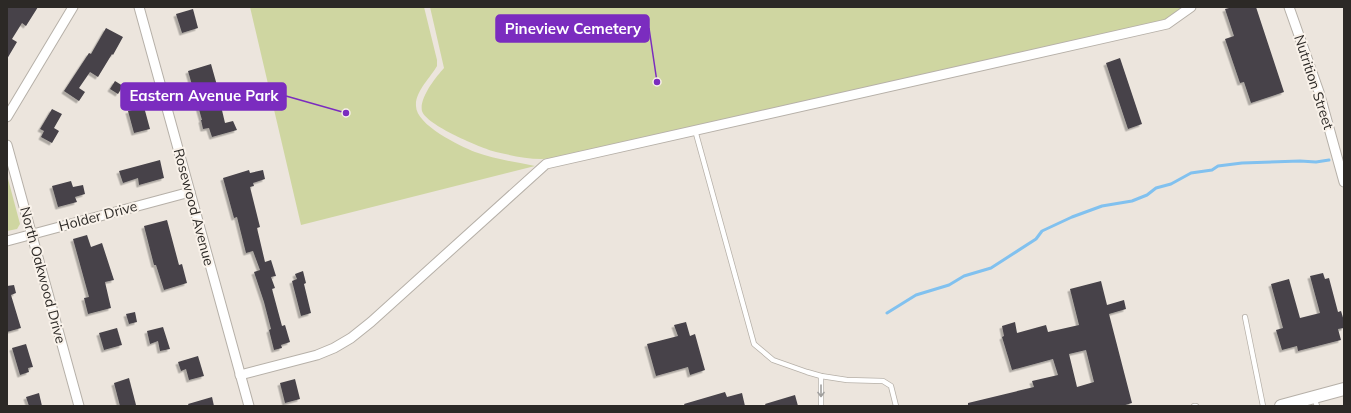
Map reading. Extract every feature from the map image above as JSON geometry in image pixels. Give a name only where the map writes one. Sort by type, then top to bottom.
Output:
[{"type":"main road","points":[[1281,406],[1315,402],[1344,389]]},
{"type":"street","points":[[8,112],[73,7]]},
{"type":"street","name":"Rosewood Avenue","points":[[139,7],[249,406]]},
{"type":"street","points":[[240,375],[317,354],[334,348],[351,338],[371,322],[546,164],[1167,24],[1191,7]]},
{"type":"street","name":"Nutrition Street","points":[[1289,7],[1319,92],[1344,182]]},
{"type":"street","name":"North Oakwood Drive","points":[[7,145],[79,406]]},
{"type":"street","name":"Holder Drive","points":[[7,241],[190,192]]},
{"type":"lane","points":[[695,130],[754,344],[773,360],[821,376],[847,380],[883,381],[891,386],[896,406]]},
{"type":"lane","points":[[1245,317],[1263,406]]},
{"type":"lane","points":[[821,376],[821,406]]},
{"type":"green space","points":[[250,7],[424,7],[437,60],[437,66],[420,90],[416,101],[418,113],[423,120],[440,134],[468,149],[490,157],[535,166],[301,225]]},
{"type":"green space","points":[[430,7],[1186,7],[1173,17],[1164,20],[553,158],[539,159],[489,150],[443,129],[426,117],[422,111],[423,100],[429,88],[444,68]]},
{"type":"green space","points":[[7,175],[20,224],[17,229],[7,231]]},
{"type":"building","points":[[7,7],[38,7],[26,26],[22,23],[12,39],[17,42],[7,59]]},
{"type":"building","points":[[1233,7],[1256,7],[1284,92],[1251,103],[1244,82],[1240,83],[1225,39],[1234,36],[1225,9]]},
{"type":"building","points":[[193,9],[198,28],[182,33],[176,14]]},
{"type":"building","points":[[106,28],[123,37],[98,77],[90,72],[79,88],[85,92],[79,101],[64,91],[89,53],[91,54]]},
{"type":"building","points":[[1120,58],[1142,124],[1128,129],[1106,63]]},
{"type":"building","points":[[211,64],[218,89],[221,88],[226,104],[221,106],[225,123],[233,121],[237,130],[212,137],[209,128],[203,129],[202,120],[188,71]]},
{"type":"building","points":[[115,81],[123,86],[118,94],[110,89]]},
{"type":"building","points":[[144,107],[150,129],[134,133],[128,111]]},
{"type":"building","points":[[52,109],[62,114],[54,128],[59,131],[52,143],[41,137],[44,131],[40,129]]},
{"type":"building","points":[[160,160],[164,178],[139,185],[138,178],[123,183],[119,171]]},
{"type":"building","points":[[249,170],[250,173],[263,170],[265,179],[253,183],[254,186],[250,187],[260,227],[257,228],[265,262],[271,260],[276,276],[271,277],[275,288],[272,289],[282,326],[285,325],[290,342],[281,345],[282,348],[274,350],[269,330],[271,329],[254,272],[260,270],[253,251],[246,253],[237,217],[234,218],[223,178]]},
{"type":"building","points":[[71,181],[73,187],[83,185],[85,194],[75,197],[77,202],[58,207],[52,186]]},
{"type":"building","points":[[167,220],[179,265],[182,264],[187,283],[164,290],[156,265],[154,265],[144,226]]},
{"type":"building","points":[[87,235],[91,247],[102,243],[114,280],[105,282],[111,308],[88,314],[84,298],[89,297],[73,239]]},
{"type":"building","points":[[303,271],[306,283],[304,284],[311,313],[301,316],[292,281],[297,279],[295,274]]},
{"type":"building","points":[[1323,273],[1325,279],[1329,278],[1338,312],[1341,311],[1344,321],[1344,328],[1338,329],[1341,340],[1298,351],[1297,346],[1282,350],[1276,330],[1283,328],[1271,284],[1289,279],[1300,318],[1320,313],[1310,276]]},
{"type":"building","points":[[1101,281],[1107,305],[1124,300],[1126,309],[1109,314],[1132,403],[1122,406],[968,406],[968,403],[1034,387],[1032,381],[1058,375],[1053,359],[1012,370],[1002,337],[1004,336],[1002,326],[1015,322],[1017,333],[1046,325],[1048,332],[1079,325],[1070,289]],"holes":[[[1086,350],[1094,382],[1077,387],[1069,354]]]},
{"type":"building","points":[[14,285],[16,293],[11,295],[21,328],[7,332],[7,286]]},
{"type":"building","points":[[135,312],[137,322],[129,324],[126,314]]},
{"type":"building","points":[[686,322],[690,336],[695,334],[705,370],[690,375],[688,367],[656,376],[647,344],[678,336],[674,325]]},
{"type":"building","points":[[163,327],[170,349],[160,351],[158,341],[150,344],[147,331]]},
{"type":"building","points":[[117,328],[122,345],[104,350],[99,333]]},
{"type":"building","points":[[26,344],[33,367],[28,368],[29,372],[20,375],[12,348]]},
{"type":"building","points":[[198,356],[204,376],[189,380],[186,369],[181,371],[178,362]]},
{"type":"building","points":[[129,378],[136,405],[120,406],[114,383]]},
{"type":"building","points":[[295,379],[300,399],[285,403],[280,383]]},
{"type":"building","points":[[725,392],[727,397],[742,393],[745,406],[685,406],[684,404]]},
{"type":"building","points":[[39,393],[42,406],[29,406],[26,397]]},
{"type":"building","points":[[795,395],[798,406],[766,406],[765,404]]},
{"type":"building","points":[[212,397],[214,406],[189,406],[188,404]]},
{"type":"waterway","points":[[887,313],[916,295],[949,285],[964,276],[991,268],[1036,239],[1042,231],[1072,217],[1102,206],[1132,201],[1147,195],[1156,188],[1171,184],[1191,173],[1212,170],[1218,166],[1242,163],[1300,161],[1316,162],[1329,160]]},
{"type":"place","name":"Pineview Cemetery","points":[[657,82]]},
{"type":"place","name":"Eastern Avenue Park","points":[[346,113]]}]
